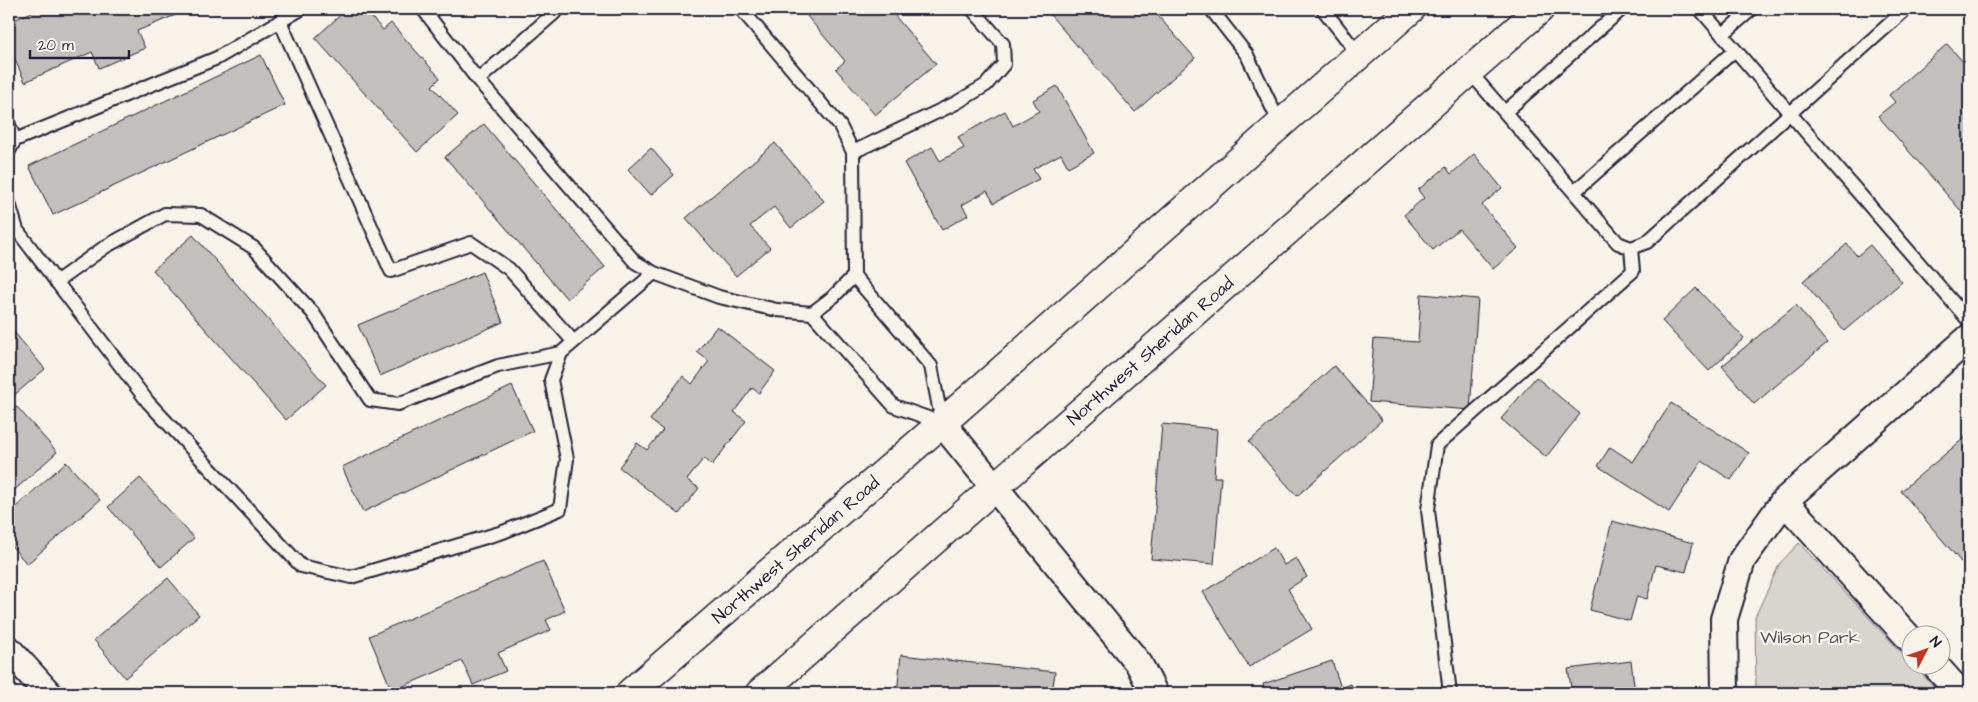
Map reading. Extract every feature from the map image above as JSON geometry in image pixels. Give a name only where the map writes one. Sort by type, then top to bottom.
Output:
[{"type":"main road","name":"Northwest Sheridan Road","points":[[630,693],[942,423],[1411,9]]},
{"type":"main road","name":"Northwest Sheridan Road","points":[[760,693],[1540,9]]},
{"type":"street","points":[[1725,693],[1724,619],[1742,560],[1784,501],[1969,338]]},
{"type":"street","points":[[942,423],[1139,664],[1153,693]]},
{"type":"street","points":[[1784,501],[1900,628]]},
{"type":"street","points":[[9,650],[48,693]]},
{"type":"street","points":[[1943,674],[1960,693]]},
{"type":"lane","points":[[9,124],[12,146],[217,58],[301,9]]},
{"type":"lane","points":[[424,9],[478,80],[635,262],[654,273],[719,298],[777,310],[812,313],[833,297],[854,276]]},
{"type":"lane","points":[[478,80],[559,9]]},
{"type":"lane","points":[[741,9],[840,126],[853,152],[854,276],[931,366],[942,423]]},
{"type":"lane","points":[[853,152],[956,103],[986,85],[1004,64],[1003,44],[972,9]]},
{"type":"lane","points":[[1211,9],[1247,56],[1280,124]]},
{"type":"lane","points":[[1323,9],[1359,55]]},
{"type":"lane","points":[[1505,112],[1622,9]]},
{"type":"lane","points":[[1700,9],[1969,321]]},
{"type":"lane","points":[[1722,35],[1752,9]]},
{"type":"lane","points":[[1469,71],[1618,243],[1631,248],[1647,242],[1906,9]]},
{"type":"lane","points":[[280,21],[391,271],[471,243],[509,269],[573,341]]},
{"type":"lane","points":[[1574,192],[1734,50]]},
{"type":"lane","points":[[9,203],[17,230],[148,402],[301,566],[351,577],[503,532],[560,509],[567,459],[551,380],[561,353],[654,273]]},
{"type":"lane","points":[[56,282],[105,247],[165,214],[202,215],[254,248],[312,313],[370,400],[398,404],[498,366],[561,353]]},
{"type":"lane","points":[[1450,693],[1428,510],[1437,445],[1633,271],[1631,248]]},
{"type":"lane","points":[[812,313],[894,406],[942,423]]},
{"type":"green space","name":"Wilson Park","points":[[1799,543],[1900,651],[1900,674],[1922,674],[1940,693],[1756,693],[1755,617],[1780,563]]},
{"type":"building","points":[[39,9],[190,9],[137,31],[145,48],[99,68],[92,52],[25,82],[9,46],[9,22]]},
{"type":"building","points":[[347,9],[364,9],[383,30],[391,23],[440,78],[432,86],[458,115],[417,152],[315,38]]},
{"type":"building","points":[[782,9],[799,9],[789,17]]},
{"type":"building","points":[[801,9],[889,9],[936,64],[875,115],[836,69],[845,61]]},
{"type":"building","points":[[1045,9],[1152,9],[1195,58],[1135,112]]},
{"type":"building","points":[[1947,44],[1965,64],[1969,60],[1969,220],[1878,116],[1895,102],[1889,95]]},
{"type":"building","points":[[261,55],[285,105],[53,215],[29,166]]},
{"type":"building","points":[[1057,86],[1094,153],[1068,167],[1061,154],[1033,169],[1039,179],[994,203],[987,191],[962,205],[968,215],[942,230],[904,163],[932,147],[940,161],[964,148],[958,137],[1005,111],[1013,126],[1039,111],[1033,100]]},
{"type":"building","points":[[484,124],[605,267],[567,299],[445,157]]},
{"type":"building","points":[[775,143],[824,201],[791,228],[774,207],[750,226],[770,248],[736,276],[686,218]]},
{"type":"building","points":[[651,148],[674,175],[651,195],[628,169]]},
{"type":"building","points":[[1474,154],[1502,188],[1482,205],[1518,248],[1493,269],[1459,229],[1433,250],[1404,215],[1424,198],[1418,190],[1446,167],[1451,174]]},
{"type":"building","points":[[193,235],[326,385],[286,420],[153,270]]},
{"type":"building","points":[[1847,244],[1857,256],[1870,245],[1902,282],[1844,331],[1803,281]]},
{"type":"building","points":[[482,272],[503,322],[380,376],[358,325]]},
{"type":"building","points":[[1696,288],[1744,338],[1709,371],[1662,321]]},
{"type":"building","points":[[1421,294],[1478,299],[1470,410],[1369,402],[1374,339],[1418,342]]},
{"type":"building","points":[[1796,305],[1827,343],[1754,404],[1722,366]]},
{"type":"building","points":[[9,326],[45,369],[12,397],[9,392]]},
{"type":"building","points":[[717,326],[775,371],[759,393],[752,388],[734,412],[746,421],[712,465],[704,458],[687,480],[699,488],[679,514],[619,467],[637,443],[647,450],[663,430],[650,420],[683,376],[692,384],[709,361],[697,352]]},
{"type":"building","points":[[1334,366],[1382,420],[1297,496],[1249,442]]},
{"type":"building","points":[[1536,377],[1580,414],[1546,457],[1501,419]]},
{"type":"building","points":[[512,386],[533,431],[363,512],[342,467]]},
{"type":"building","points":[[1671,403],[1749,453],[1731,480],[1702,461],[1669,512],[1598,466],[1610,447],[1633,462]]},
{"type":"building","points":[[17,407],[57,452],[9,495],[9,414]]},
{"type":"building","points":[[1162,424],[1217,429],[1214,477],[1221,477],[1214,564],[1151,559]]},
{"type":"building","points":[[1969,434],[1969,566],[1966,568],[1901,491]]},
{"type":"building","points":[[66,462],[100,500],[27,564],[9,543],[9,513]]},
{"type":"building","points":[[140,478],[194,538],[161,567],[108,507]]},
{"type":"building","points":[[1612,521],[1693,543],[1686,572],[1656,565],[1647,599],[1637,596],[1630,621],[1590,610]]},
{"type":"building","points":[[1274,548],[1284,565],[1296,558],[1307,577],[1288,589],[1312,629],[1249,667],[1203,592]]},
{"type":"building","points":[[543,561],[565,611],[546,620],[551,630],[498,653],[506,671],[473,685],[462,661],[392,691],[369,636]]},
{"type":"building","points":[[168,578],[199,615],[125,678],[94,640]]},
{"type":"building","points":[[901,655],[1055,672],[1052,693],[897,693]]},
{"type":"building","points":[[1332,661],[1341,688],[1351,684],[1354,693],[1266,693],[1263,684]]},
{"type":"building","points":[[1631,661],[1635,693],[1572,693],[1568,669]]}]
